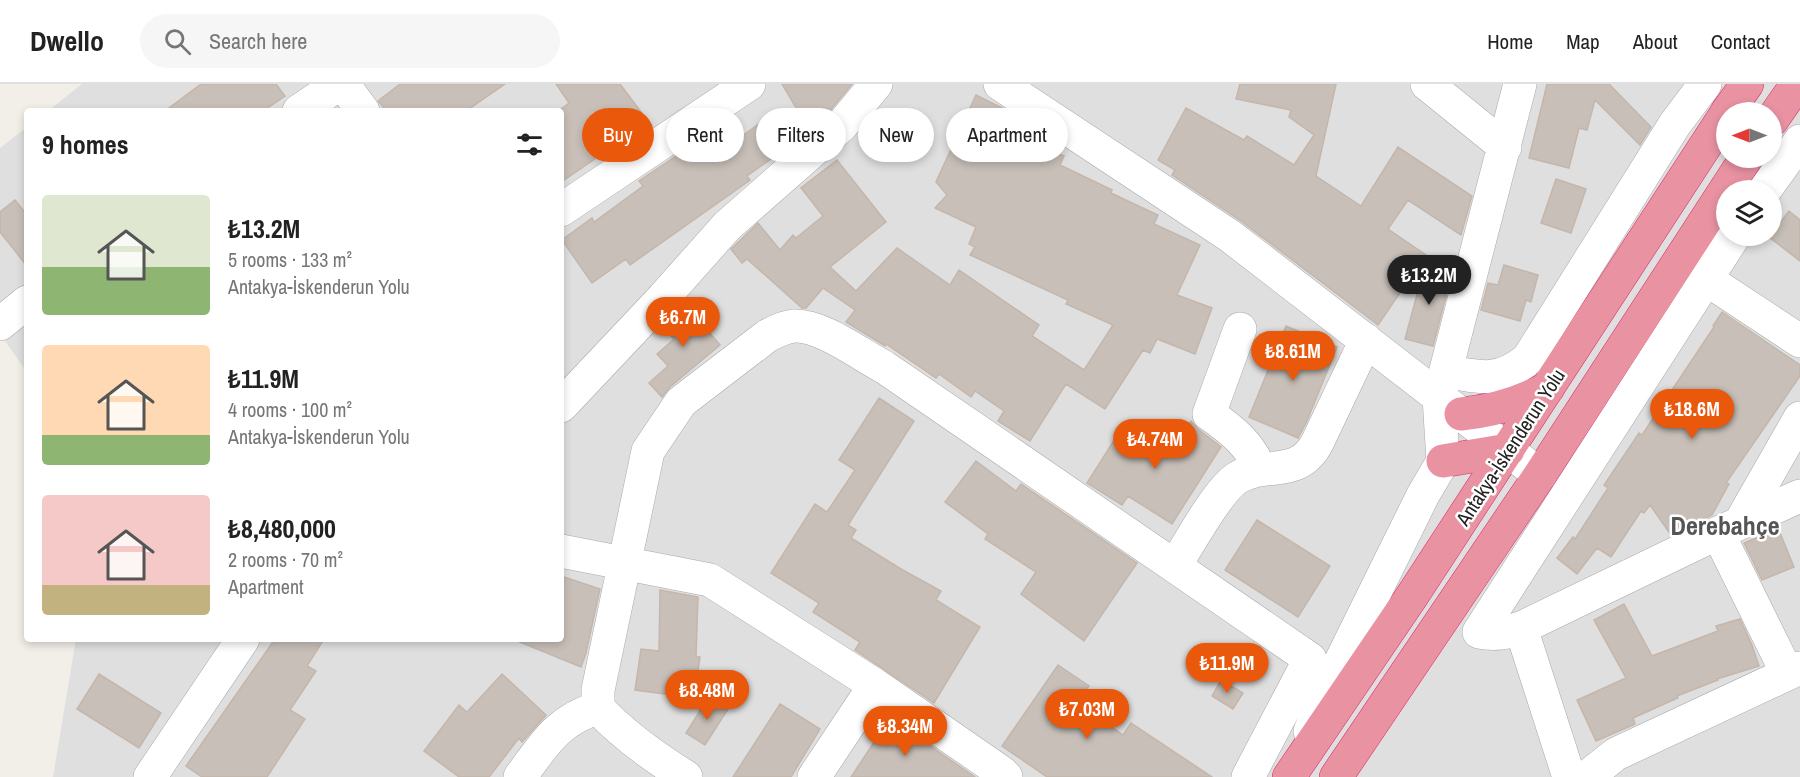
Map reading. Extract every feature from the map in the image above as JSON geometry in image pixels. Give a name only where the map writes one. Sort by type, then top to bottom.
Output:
[{"type":"highway","name":"Antakya-İskenderun Yolu","points":[[1735,102],[1747,84]]},
{"type":"highway","points":[[1782,106],[1797,84]]},
{"type":"highway","name":"Antakya-İskenderun Yolu","points":[[1289,777],[1508,450],[1716,130]]},
{"type":"highway","name":"Antakya-İskenderun Yolu","points":[[1336,777],[1540,475],[1740,168]]},
{"type":"highway","points":[[1449,394],[1505,407],[1548,388]]},
{"type":"highway","points":[[1443,461],[1508,450]]},
{"type":"street","points":[[303,108],[339,84]]},
{"type":"street","points":[[343,84],[361,108]]},
{"type":"street","points":[[564,208],[749,84]]},
{"type":"street","points":[[564,403],[727,226],[842,125],[876,84]]},
{"type":"street","points":[[1000,84],[1230,236],[1366,340],[1449,394],[1508,450],[1540,475]]},
{"type":"street","points":[[1427,84],[1505,147]]},
{"type":"street","points":[[1289,777],[1344,656],[1423,495],[1443,461],[1449,394],[1520,84]]},
{"type":"street","points":[[1449,394],[1479,378],[1493,377],[1517,368],[1528,360],[1675,124],[1705,84]]},
{"type":"street","points":[[1772,180],[1799,143]]},
{"type":"street","points":[[1727,246],[1479,632],[1493,635],[1521,628],[1800,496]]},
{"type":"street","points":[[1706,279],[1800,341]]},
{"type":"street","points":[[0,324],[24,304]]},
{"type":"street","points":[[686,777],[646,752],[598,708],[598,690],[648,451],[681,402],[767,336],[780,329],[795,326],[811,328],[884,367],[1310,659],[1248,777]]},
{"type":"street","points":[[1240,329],[1209,414],[1242,439],[1260,470]]},
{"type":"street","points":[[1174,566],[1227,486],[1237,478],[1260,470],[1296,464],[1315,449],[1366,340]]},
{"type":"street","points":[[1729,528],[1800,418]]},
{"type":"street","points":[[1587,777],[1616,754],[1794,670],[1729,528]]},
{"type":"street","points":[[564,552],[710,580],[875,685],[1006,777]]},
{"type":"street","points":[[1521,628],[1569,777]]},
{"type":"street","points":[[150,777],[241,642]]},
{"type":"street","points":[[814,777],[875,685]]},
{"type":"street","points":[[520,777],[555,730],[583,712],[598,708]]},
{"type":"shaded area","points":[[82,84],[1800,84],[1800,777],[53,777],[76,642],[564,642],[564,108],[52,108]]},
{"type":"shaded area","points":[[24,129],[24,368],[0,334],[0,148]]},
{"type":"building","points":[[201,84],[276,84],[285,96],[267,108],[169,108]]},
{"type":"building","points":[[400,84],[505,84],[470,108],[384,108],[378,101]]},
{"type":"building","points":[[556,84],[620,84],[638,108],[582,108],[582,162],[590,162],[564,180],[562,108],[569,103]]},
{"type":"building","points":[[782,84],[852,84],[832,108],[797,108]]},
{"type":"building","points":[[1240,84],[1336,84],[1316,176],[1361,206],[1398,147],[1472,196],[1461,235],[1408,200],[1388,229],[1426,255],[1378,325],[1241,221],[1172,175],[1175,170],[1158,160],[1186,108],[1244,140],[1247,136],[1294,165],[1314,135],[1289,117],[1291,110],[1236,99]]},
{"type":"building","points":[[1547,84],[1609,84],[1651,127],[1640,145],[1595,100],[1587,130],[1579,128],[1569,168],[1529,158]]},
{"type":"building","points":[[976,95],[1002,108],[970,108]]},
{"type":"building","points":[[756,126],[756,162],[767,162],[747,176],[750,180],[630,265],[626,259],[592,283],[564,243],[564,239],[592,218],[594,222],[643,186],[639,181],[667,162],[744,162],[744,135]]},
{"type":"building","points":[[946,160],[1061,162],[1060,165],[1112,190],[1111,193],[1158,215],[1154,224],[1200,245],[1177,295],[1212,308],[1195,354],[1157,339],[1150,353],[1143,350],[1105,409],[1066,384],[1030,441],[998,421],[1004,411],[975,391],[971,397],[939,374],[936,378],[886,344],[885,346],[846,322],[855,310],[823,288],[806,308],[802,308],[747,259],[742,263],[731,249],[758,223],[780,250],[793,235],[796,238],[823,216],[801,188],[834,162],[839,162],[886,222],[830,267],[856,291],[897,248],[950,285],[959,270],[1039,325],[1032,336],[1084,370],[1113,325],[1066,304],[1068,300],[970,255],[975,247],[969,244],[976,227],[935,208],[947,195],[936,182]]},
{"type":"building","points":[[1556,179],[1586,189],[1571,233],[1541,223]]},
{"type":"building","points":[[15,200],[24,211],[24,262],[0,232],[0,212]]},
{"type":"building","points":[[1789,211],[1800,220],[1800,261],[1781,246],[1782,220]]},
{"type":"building","points":[[1425,265],[1452,273],[1433,346],[1405,339]]},
{"type":"building","points":[[1504,265],[1538,275],[1531,302],[1526,300],[1520,321],[1481,310],[1488,283],[1498,285]]},
{"type":"building","points":[[684,303],[720,345],[670,387],[662,397],[649,383],[668,366],[657,354],[674,339],[662,326]]},
{"type":"building","points":[[1722,312],[1800,365],[1800,376],[1726,483],[1729,484],[1712,515],[1671,535],[1650,505],[1644,513],[1641,511],[1611,557],[1597,548],[1577,574],[1557,558],[1573,537],[1575,539],[1608,488],[1604,485],[1639,433],[1642,435]]},
{"type":"building","points":[[1286,326],[1337,347],[1298,438],[1249,417]]},
{"type":"building","points":[[879,398],[914,421],[848,525],[856,530],[851,538],[941,591],[936,600],[980,627],[934,703],[855,650],[860,642],[813,612],[819,603],[771,573],[815,504],[827,512],[855,470],[839,460]]},
{"type":"building","points":[[1191,421],[1221,447],[1172,524],[1128,496],[1122,505],[1087,483],[1125,423],[1171,452]]},
{"type":"building","points":[[976,461],[1016,491],[1021,484],[1137,563],[1084,641],[1021,594],[1036,572],[985,539],[988,534],[945,502]]},
{"type":"building","points":[[1257,520],[1330,566],[1298,617],[1225,570]]},
{"type":"building","points":[[1778,528],[1794,567],[1762,580],[1744,543]]},
{"type":"building","points":[[564,577],[600,589],[581,667],[520,642],[564,642]]},
{"type":"building","points":[[660,590],[698,597],[696,657],[700,657],[694,698],[635,690],[641,649],[659,651]]},
{"type":"building","points":[[1624,604],[1652,656],[1718,631],[1716,626],[1740,619],[1759,666],[1717,679],[1677,696],[1678,698],[1633,718],[1635,724],[1596,741],[1577,700],[1626,678],[1594,620]]},
{"type":"building","points":[[273,642],[322,642],[307,666],[316,671],[290,710],[305,719],[267,777],[202,777],[186,766]]},
{"type":"building","points":[[1058,665],[1089,686],[1077,702],[1123,735],[1131,723],[1212,777],[1047,777],[1002,746]]},
{"type":"building","points":[[99,674],[161,713],[139,748],[77,709]]},
{"type":"building","points":[[502,674],[546,715],[522,742],[519,738],[489,777],[459,777],[424,751],[459,705],[467,712]]},
{"type":"building","points":[[1221,680],[1243,693],[1233,709],[1212,696]]},
{"type":"building","points":[[709,696],[728,709],[705,745],[686,733]]},
{"type":"building","points":[[780,704],[820,729],[791,777],[733,777]]},
{"type":"building","points":[[890,718],[975,777],[851,777]]},
{"type":"district","name":"Derebahçe","points":[[1725,525]]}]
